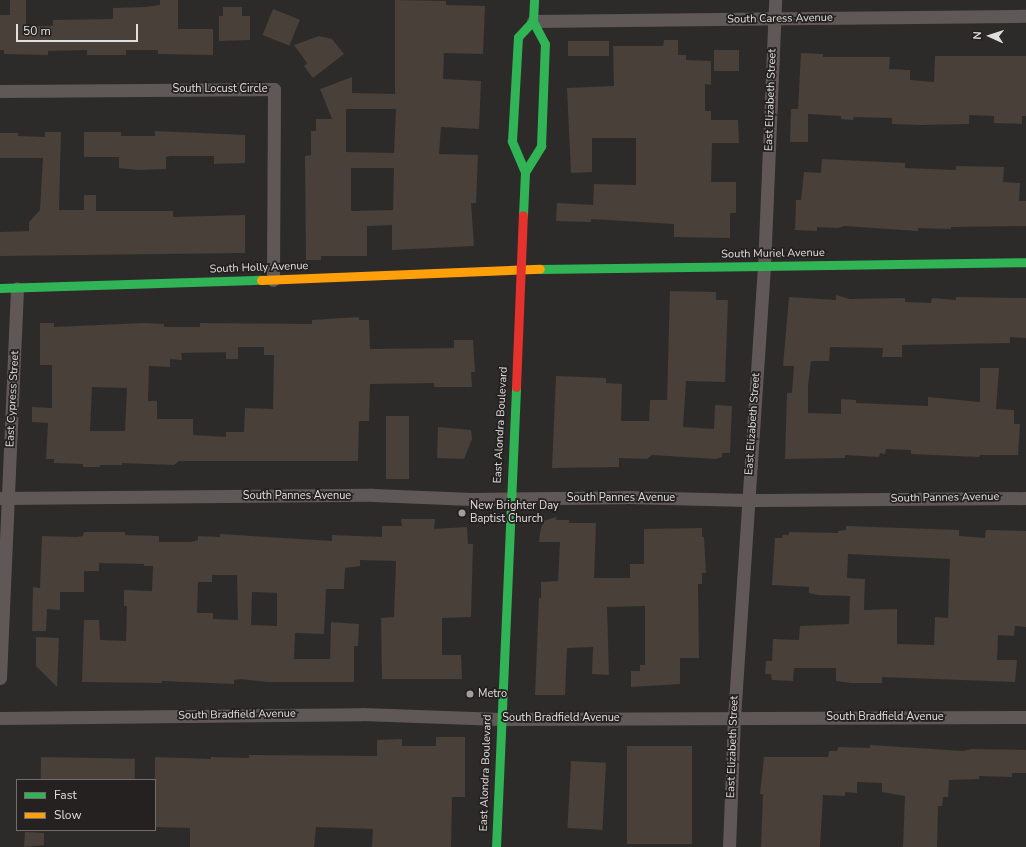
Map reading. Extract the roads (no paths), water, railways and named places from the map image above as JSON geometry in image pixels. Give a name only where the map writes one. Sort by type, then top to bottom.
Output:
[{"type":"street","points":[[533,21],[534,0]]},
{"type":"street","name":"East Elizabeth Street","points":[[730,847],[734,718],[764,267],[775,0]]},
{"type":"street","name":"South Caress Avenue","points":[[533,21],[1026,16]]},
{"type":"street","name":"East Alondra Boulevard","points":[[496,847],[500,719],[525,172],[512,142],[518,37],[533,21],[545,44],[541,146],[525,172]]},
{"type":"street","name":"South Locust Circle","points":[[0,91],[274,89],[273,280]]},
{"type":"street","name":"South Muriel Avenue","points":[[520,268],[764,267],[1026,262]]},
{"type":"street","name":"South Holly Avenue","points":[[0,288],[273,280],[520,268]]},
{"type":"street","name":"East Cypress Street","points":[[0,678],[4,498],[18,288]]},
{"type":"street","name":"South Pannes Avenue","points":[[4,498],[373,495],[510,499],[625,496],[748,500],[1026,498]]},
{"type":"street","name":"South Bradfield Avenue","points":[[0,718],[362,714],[500,719],[1026,717]]},
{"type":"place","name":"New Brighter Day Baptist Church","points":[[462,513]]},
{"type":"place","name":"Metro","points":[[470,694]]}]
